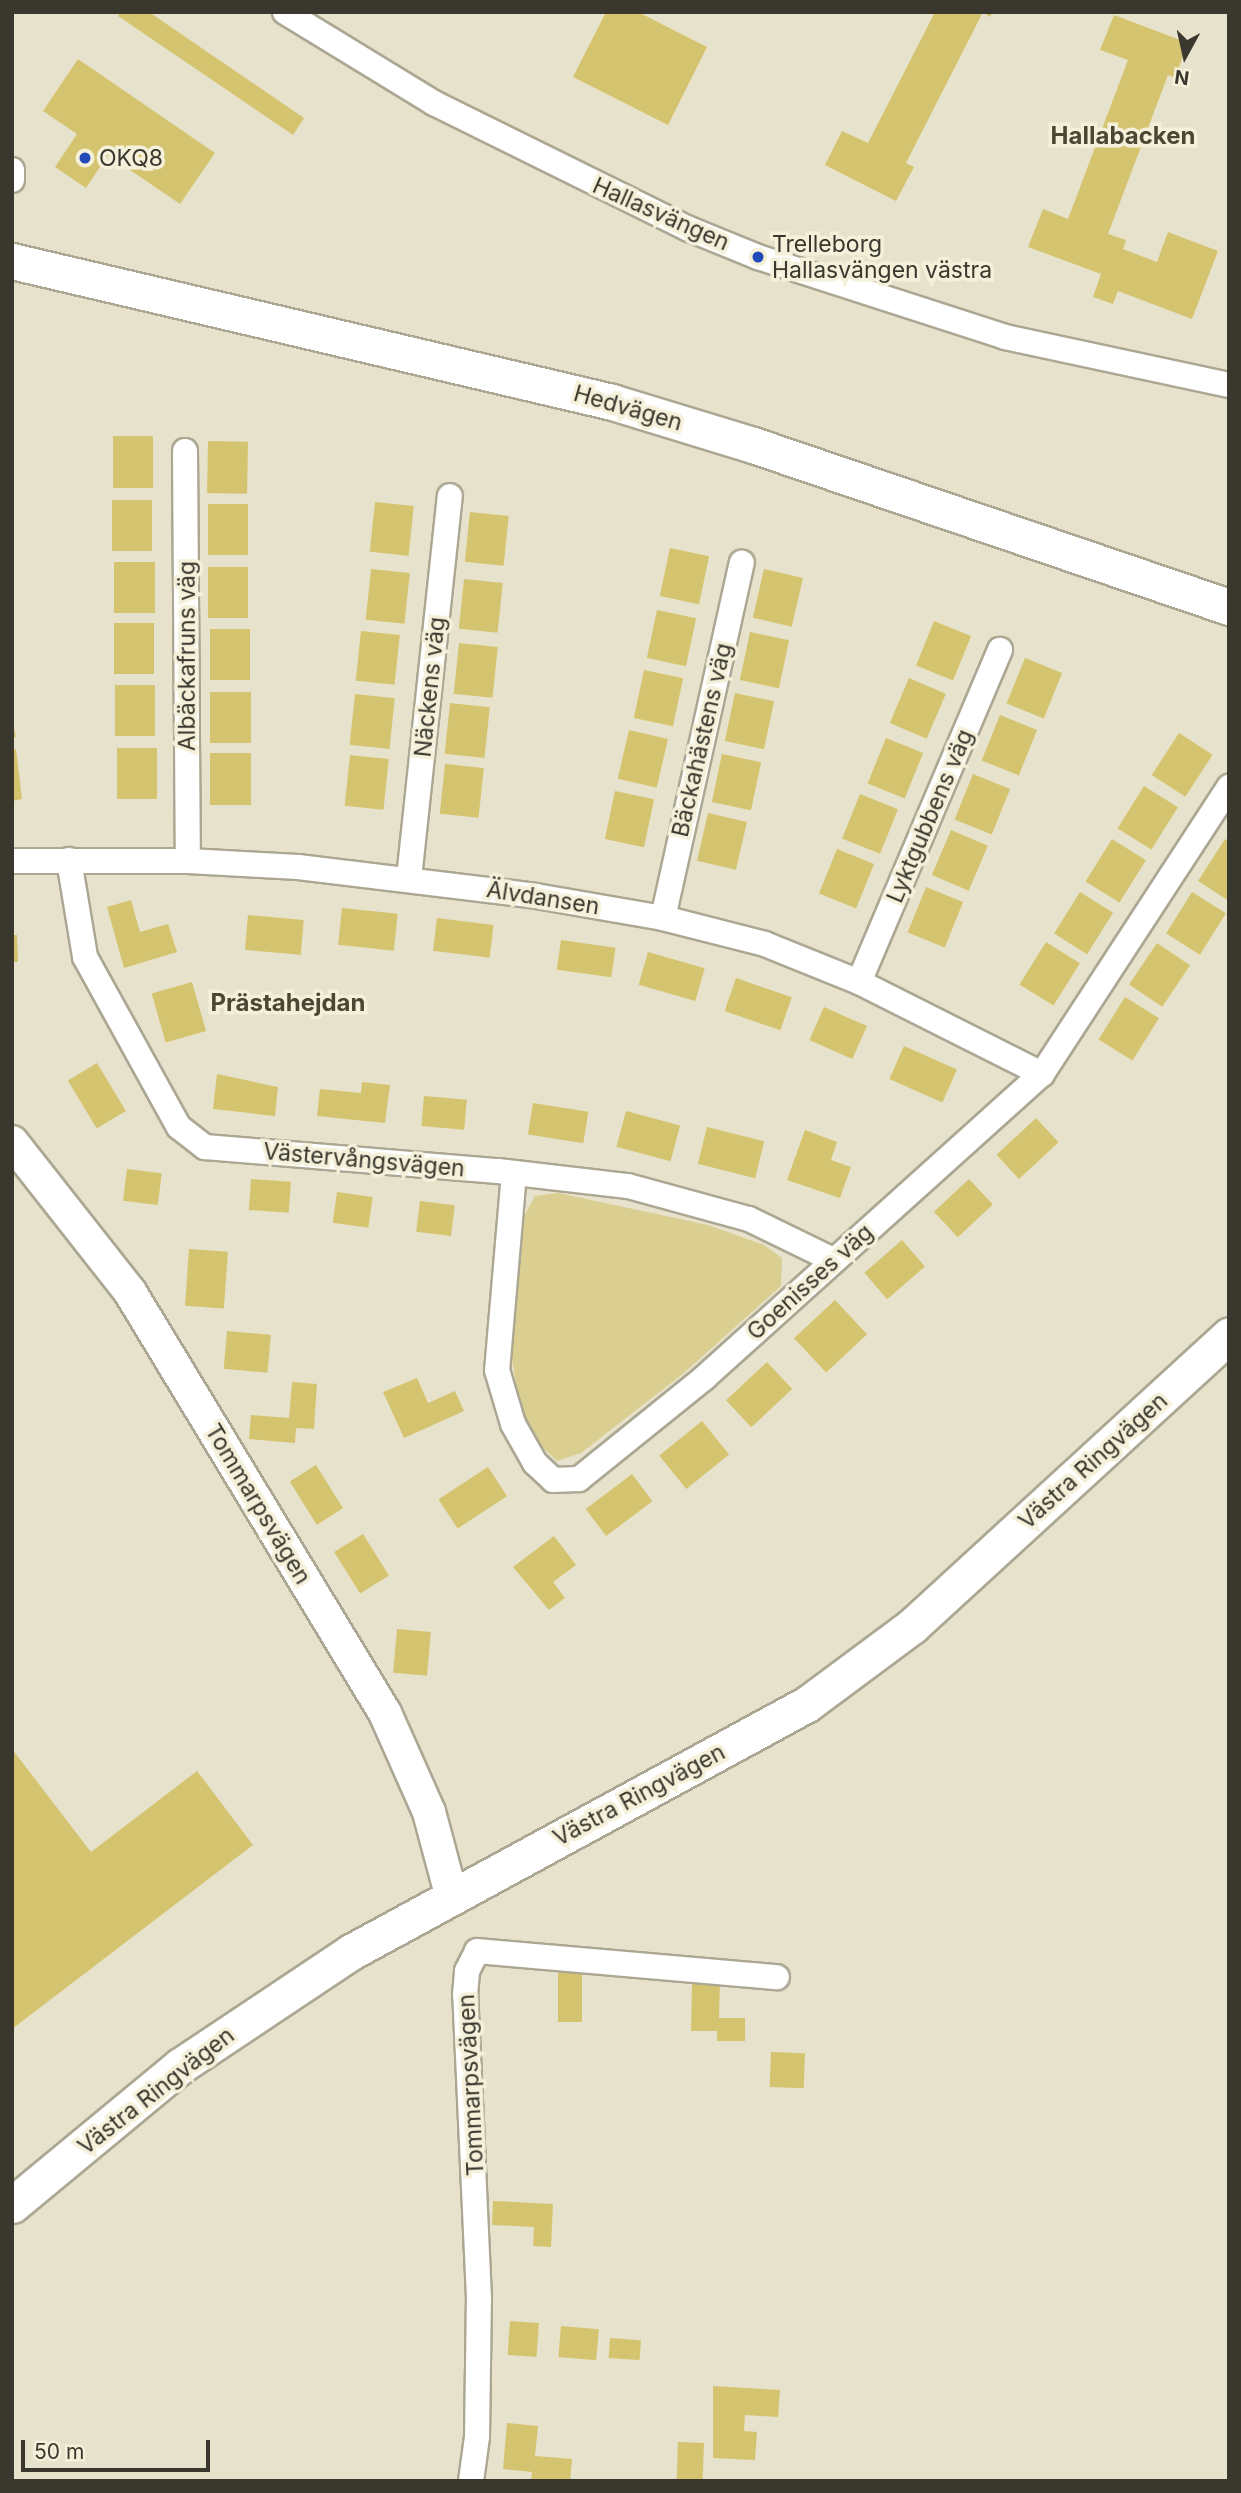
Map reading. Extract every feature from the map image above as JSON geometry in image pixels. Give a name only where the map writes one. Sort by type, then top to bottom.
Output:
[{"type":"main road","name":"Hedvägen","points":[[12,261],[611,402],[753,445],[1229,607]]},
{"type":"main road","name":"Västra Ringvägen","points":[[12,2205],[180,2066],[351,1952],[451,1894],[638,1800],[807,1704],[912,1626],[1229,1336]]},
{"type":"street","name":"Hallasvängen","points":[[285,12],[434,103],[689,229],[758,257],[1005,337],[1229,386]]},
{"type":"street","points":[[12,170],[12,180]]},
{"type":"street","name":"Albäckafruns väg","points":[[185,451],[188,861]]},
{"type":"street","name":"Näckens väg","points":[[409,878],[450,496]]},
{"type":"street","name":"Bäckahästens väg","points":[[663,918],[742,562]]},
{"type":"street","name":"Lyktgubbens väg","points":[[859,982],[1000,650]]},
{"type":"street","name":"Goenisses väg","points":[[513,1173],[497,1370],[513,1424],[534,1463],[553,1480],[579,1479],[704,1378],[1042,1073],[1229,787]]},
{"type":"street","name":"Västervångsvägen","points":[[69,860],[85,957],[179,1127],[205,1147],[513,1173],[628,1186],[749,1219],[833,1260]]},
{"type":"street","name":"Älvdansen","points":[[12,861],[188,861],[409,878],[663,918],[765,944],[859,982],[1042,1073]]},
{"type":"street","name":"Tommarpsvägen","points":[[12,1142],[130,1292],[385,1713],[429,1812],[451,1894]]},
{"type":"street","name":"Tommarpsvägen","points":[[471,2481],[477,2437],[479,2298],[465,1995],[467,1971],[477,1951],[777,1977]]},
{"type":"shaded area","points":[[558,1193],[708,1225],[764,1245],[782,1258],[781,1286],[684,1373],[581,1453],[557,1461],[535,1440],[519,1401],[511,1353],[521,1222],[535,1196]]},
{"type":"building","points":[[121,12],[149,12],[304,118],[293,135],[118,16]]},
{"type":"building","points":[[606,12],[638,12],[707,47],[668,125],[573,77]]},
{"type":"building","points":[[935,12],[983,12],[906,163],[914,167],[896,201],[825,165],[842,131],[868,143]]},
{"type":"building","points":[[1114,15],[1188,43],[1175,78],[1168,75],[1108,234],[1126,240],[1123,249],[1157,262],[1168,232],[1218,251],[1192,319],[1118,291],[1113,304],[1093,297],[1101,274],[1028,247],[1043,209],[1068,219],[1128,60],[1100,50]]},
{"type":"building","points":[[78,59],[215,153],[180,204],[108,155],[86,188],[55,167],[77,134],[43,111]]},
{"type":"building","points":[[113,436],[153,436],[153,488],[113,488]]},
{"type":"building","points":[[208,441],[248,442],[247,494],[207,493]]},
{"type":"building","points":[[112,500],[152,500],[152,551],[112,551]]},
{"type":"building","points":[[375,502],[414,506],[409,556],[370,552]]},
{"type":"building","points":[[208,504],[248,504],[248,555],[208,555]]},
{"type":"building","points":[[470,512],[509,516],[504,566],[465,562]]},
{"type":"building","points":[[670,548],[709,556],[699,604],[660,596]]},
{"type":"building","points":[[114,562],[155,562],[155,613],[114,613]]},
{"type":"building","points":[[208,567],[248,567],[248,618],[208,618]]},
{"type":"building","points":[[371,569],[410,573],[404,624],[366,620]]},
{"type":"building","points":[[764,569],[803,578],[792,627],[753,618]]},
{"type":"building","points":[[464,579],[503,583],[498,633],[459,629]]},
{"type":"building","points":[[657,610],[696,618],[686,666],[647,658]]},
{"type":"building","points":[[934,621],[971,636],[953,680],[916,666]]},
{"type":"building","points":[[114,623],[154,623],[154,674],[114,674]]},
{"type":"building","points":[[210,629],[250,629],[250,680],[210,680]]},
{"type":"building","points":[[361,631],[400,635],[395,685],[356,681]]},
{"type":"building","points":[[750,632],[789,640],[779,688],[740,680]]},
{"type":"building","points":[[459,643],[498,647],[492,698],[454,694]]},
{"type":"building","points":[[1025,658],[1062,673],[1044,718],[1007,703]]},
{"type":"building","points":[[644,670],[683,678],[673,726],[634,718]]},
{"type":"building","points":[[909,678],[946,694],[927,739],[890,723]]},
{"type":"building","points":[[115,685],[155,685],[155,736],[115,736]]},
{"type":"building","points":[[210,692],[251,692],[251,743],[210,743]]},
{"type":"building","points":[[735,693],[774,701],[764,749],[725,741]]},
{"type":"building","points":[[355,694],[395,698],[389,749],[350,745]]},
{"type":"building","points":[[450,703],[490,707],[484,758],[445,754]]},
{"type":"building","points":[[1000,715],[1037,730],[1019,775],[982,760]]},
{"type":"building","points":[[12,718],[16,737],[12,737]]},
{"type":"building","points":[[629,730],[668,739],[657,788],[618,779]]},
{"type":"building","points":[[1179,733],[1213,755],[1185,797],[1152,775]]},
{"type":"building","points":[[886,738],[923,753],[905,798],[868,783]]},
{"type":"building","points":[[117,748],[157,748],[157,799],[117,799]]},
{"type":"building","points":[[16,749],[22,799],[12,801],[12,750]]},
{"type":"building","points":[[210,753],[251,753],[251,805],[210,805]]},
{"type":"building","points":[[722,754],[761,762],[751,810],[712,802]]},
{"type":"building","points":[[350,755],[389,759],[383,810],[345,806]]},
{"type":"building","points":[[445,764],[484,768],[479,818],[440,814]]},
{"type":"building","points":[[973,774],[1010,789],[992,834],[955,819]]},
{"type":"building","points":[[1144,786],[1178,807],[1151,850],[1118,828]]},
{"type":"building","points":[[615,791],[654,799],[644,847],[605,839]]},
{"type":"building","points":[[860,794],[898,809],[880,854],[842,839]]},
{"type":"building","points":[[708,813],[747,822],[736,870],[697,861]]},
{"type":"building","points":[[951,830],[988,846],[969,891],[932,875]]},
{"type":"building","points":[[1112,839],[1146,860],[1119,903],[1086,881]]},
{"type":"building","points":[[1225,839],[1229,842],[1229,901],[1198,881]]},
{"type":"building","points":[[837,849],[874,864],[856,908],[819,894]]},
{"type":"building","points":[[926,887],[963,902],[945,947],[908,932]]},
{"type":"building","points":[[1080,892],[1113,913],[1087,954],[1054,934]]},
{"type":"building","points":[[1192,892],[1226,913],[1200,955],[1166,934]]},
{"type":"building","points":[[131,900],[140,932],[168,924],[177,952],[124,968],[107,907]]},
{"type":"building","points":[[342,908],[398,914],[394,951],[338,945]]},
{"type":"building","points":[[248,915],[304,920],[301,955],[245,950]]},
{"type":"building","points":[[437,918],[494,925],[490,958],[433,951]]},
{"type":"building","points":[[12,935],[17,935],[18,962],[12,962]]},
{"type":"building","points":[[561,940],[615,948],[611,977],[557,970]]},
{"type":"building","points":[[1046,942],[1080,963],[1053,1006],[1020,984]]},
{"type":"building","points":[[1157,943],[1190,965],[1162,1007],[1129,984]]},
{"type":"building","points":[[648,952],[705,968],[695,1001],[639,985]]},
{"type":"building","points":[[736,978],[792,997],[780,1030],[725,1011]]},
{"type":"building","points":[[192,982],[206,1031],[166,1043],[152,994]]},
{"type":"building","points":[[1125,997],[1159,1018],[1132,1061],[1099,1039]]},
{"type":"building","points":[[824,1007],[867,1026],[852,1059],[809,1040]]},
{"type":"building","points":[[904,1046],[957,1070],[942,1102],[889,1079]]},
{"type":"building","points":[[97,1063],[126,1111],[97,1129],[68,1081]]},
{"type":"building","points":[[217,1074],[278,1087],[275,1116],[213,1109]]},
{"type":"building","points":[[362,1082],[390,1085],[385,1123],[317,1116],[320,1089],[361,1093]]},
{"type":"building","points":[[424,1096],[467,1100],[464,1130],[421,1126]]},
{"type":"building","points":[[533,1103],[588,1112],[583,1143],[528,1135]]},
{"type":"building","points":[[626,1111],[680,1125],[671,1161],[616,1147]]},
{"type":"building","points":[[1036,1118],[1059,1142],[1019,1179],[997,1155]]},
{"type":"building","points":[[707,1127],[764,1141],[755,1178],[698,1164]]},
{"type":"building","points":[[805,1130],[837,1142],[831,1160],[851,1167],[840,1198],[787,1180]]},
{"type":"building","points":[[127,1169],[162,1173],[158,1205],[123,1201]]},
{"type":"building","points":[[251,1179],[291,1182],[289,1213],[249,1210]]},
{"type":"building","points":[[969,1179],[993,1205],[958,1237],[934,1212]]},
{"type":"building","points":[[337,1192],[373,1197],[368,1228],[333,1223]]},
{"type":"building","points":[[420,1201],[455,1205],[451,1236],[416,1232]]},
{"type":"building","points":[[902,1240],[925,1266],[887,1299],[864,1273]]},
{"type":"building","points":[[189,1249],[228,1252],[224,1309],[185,1306]]},
{"type":"building","points":[[835,1300],[867,1334],[826,1373],[794,1338]]},
{"type":"building","points":[[227,1331],[271,1335],[268,1373],[224,1369]]},
{"type":"building","points":[[767,1362],[792,1389],[751,1427],[726,1400]]},
{"type":"building","points":[[417,1378],[428,1403],[455,1391],[464,1411],[404,1438],[383,1392]]},
{"type":"building","points":[[292,1382],[317,1384],[314,1429],[296,1428],[295,1443],[249,1439],[251,1415],[289,1418]]},
{"type":"building","points":[[702,1421],[729,1454],[686,1489],[659,1456]]},
{"type":"building","points":[[316,1465],[343,1508],[317,1525],[290,1481]]},
{"type":"building","points":[[488,1467],[507,1496],[458,1528],[439,1499]]},
{"type":"building","points":[[632,1474],[652,1501],[606,1536],[586,1509]]},
{"type":"building","points":[[363,1534],[389,1576],[360,1594],[334,1552]]},
{"type":"building","points":[[554,1536],[576,1565],[553,1582],[565,1598],[549,1610],[513,1567]]},
{"type":"building","points":[[397,1629],[431,1632],[427,1676],[393,1673]]},
{"type":"building","points":[[12,1749],[91,1852],[197,1771],[253,1845],[12,2029]]},
{"type":"building","points":[[558,1973],[582,1973],[582,2022],[558,2022]]},
{"type":"building","points":[[692,1983],[720,1984],[719,2018],[745,2018],[745,2041],[717,2041],[717,2031],[691,2031]]},
{"type":"building","points":[[771,2052],[805,2053],[804,2088],[770,2087]]},
{"type":"building","points":[[493,2201],[553,2204],[551,2247],[533,2246],[534,2227],[492,2225]]},
{"type":"building","points":[[510,2321],[539,2323],[537,2357],[508,2355]]},
{"type":"building","points":[[561,2326],[599,2329],[596,2360],[558,2357]]},
{"type":"building","points":[[610,2338],[641,2340],[640,2360],[609,2358]]},
{"type":"building","points":[[713,2386],[780,2390],[778,2417],[745,2415],[744,2431],[757,2432],[755,2460],[713,2458]]},
{"type":"building","points":[[507,2423],[538,2426],[535,2456],[572,2459],[570,2481],[531,2481],[532,2472],[503,2469]]},
{"type":"building","points":[[678,2442],[704,2443],[703,2481],[677,2481]]},
{"type":"place","name":"OKQ8","points":[[85,158]]},
{"type":"place","name":"Trelleborg Hallasvängen västra","points":[[758,257]]},
{"type":"district","name":"Hallabacken","points":[[1123,136]]},
{"type":"district","name":"Prästahejdan","points":[[288,1003]]}]
